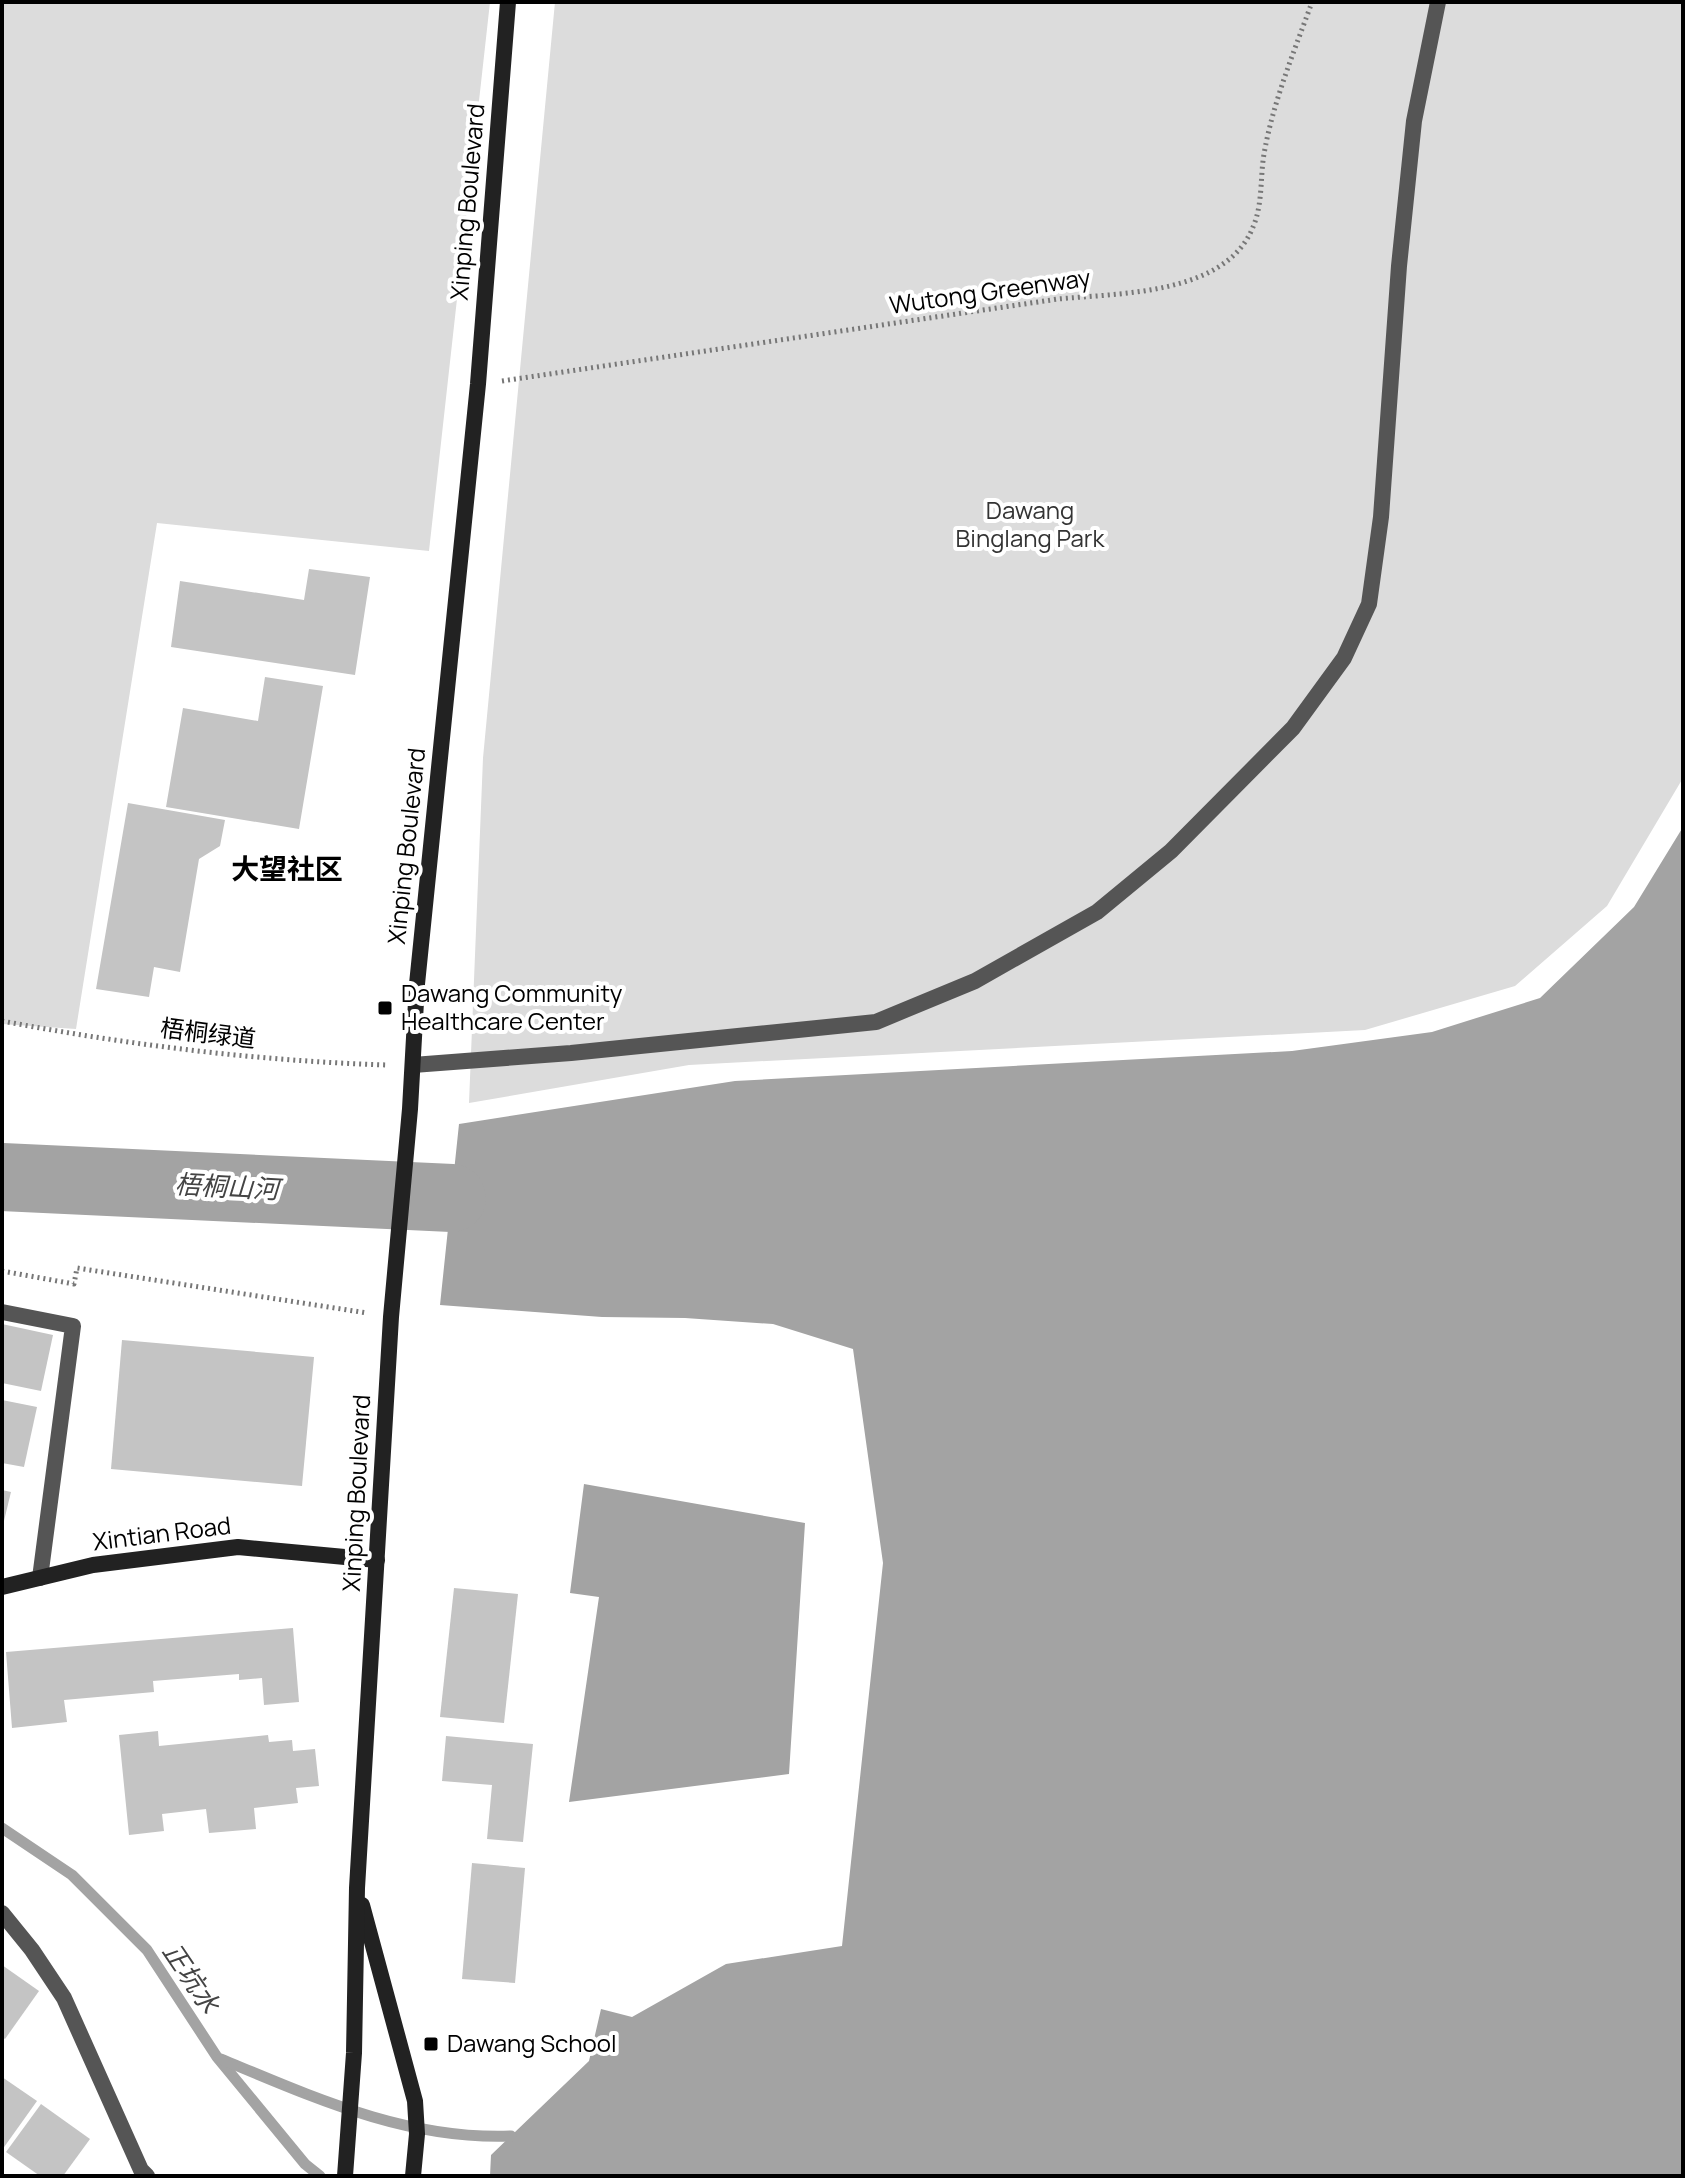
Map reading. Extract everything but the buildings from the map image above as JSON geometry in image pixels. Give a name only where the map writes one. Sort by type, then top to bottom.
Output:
[{"type":"street","name":"Xinping Boulevard","points":[[345,2176],[354,2053],[357,1888],[391,1317],[410,1109],[417,984],[478,384],[508,2]]},
{"type":"street","points":[[413,1065],[571,1053],[876,1022],[975,981],[1097,912],[1171,851],[1293,728],[1344,658],[1369,604],[1381,517],[1399,266],[1414,121],[1438,2]]},
{"type":"street","points":[[2,1312],[73,1326],[40,1578]]},
{"type":"street","name":"Xintian Road","points":[[2,1587],[93,1565],[238,1547],[377,1560]]},
{"type":"street","name":"Xinping Boulevard","points":[[357,1888],[415,2101],[417,2134],[413,2176]]},
{"type":"street","points":[[2,1913],[32,1950],[64,1998],[141,2170],[147,2176]]},
{"type":"path","name":"Wutong Greenway","points":[[478,384],[1058,299],[1133,292],[1175,284],[1215,271],[1240,251],[1254,225],[1264,154],[1279,96],[1312,2]]},
{"type":"path","name":"梧桐绿道","points":[[2,1021],[84,1037],[241,1057],[413,1065]]},
{"type":"path","points":[[2,1271],[74,1284],[77,1268],[391,1317]]},
{"type":"green space","points":[[2,2],[490,2],[429,551],[157,523],[76,1029],[2,1024]]},
{"type":"green space","name":"Dawang Binglang Park","points":[[555,2],[1683,2],[1683,778],[1607,906],[1515,986],[1365,1030],[689,1065],[469,1103],[483,758]]},
{"type":"shaded area","points":[[1683,827],[1683,2176],[490,2176],[491,2155],[589,2061],[601,2009],[632,2017],[726,1964],[842,1946],[883,1563],[853,1349],[773,1324],[602,1317],[440,1305],[459,1124],[735,1081],[1292,1051],[1432,1032],[1540,998],[1634,907]]},
{"type":"shaded area","points":[[584,1484],[805,1523],[789,1774],[569,1802],[599,1597],[570,1593]]},
{"type":"waterway","name":"梧桐山河","points":[[2,1177],[452,1198]]},
{"type":"waterway","name":"正坑水","points":[[2,1828],[72,1875],[147,1950],[217,2057],[305,2164],[320,2176]]},
{"type":"waterway","points":[[221,2059],[327,2102],[398,2124],[435,2131],[511,2136]]},
{"type":"place","name":"Dawang Community Healthcare Center","points":[[385,1008]]},
{"type":"place","name":"Dawang School","points":[[431,2044]]},
{"type":"district","name":"大望社区","points":[[287,869]]}]
